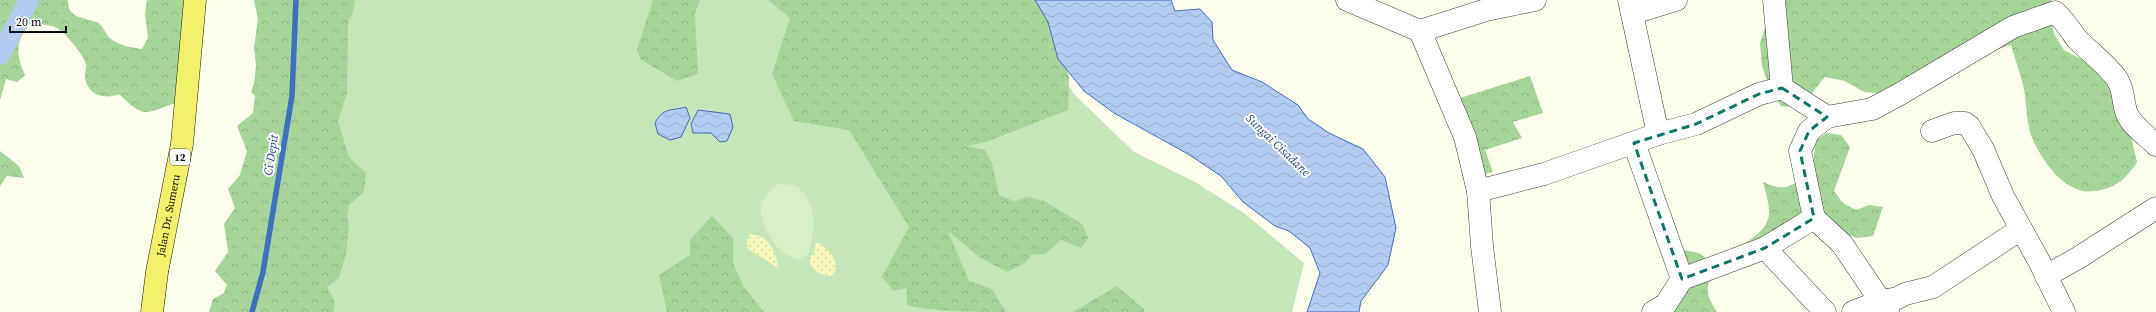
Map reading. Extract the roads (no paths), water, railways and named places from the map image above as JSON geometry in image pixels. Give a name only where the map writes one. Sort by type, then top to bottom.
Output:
[{"type":"main road","name":"Jalan Dr. Sumeru","points":[[152,312],[157,272],[182,144],[195,0]]},
{"type":"street","points":[[1347,0],[1420,30],[1486,10],[1535,0]]},
{"type":"street","points":[[1658,134],[1631,7],[1676,0]]},
{"type":"street","points":[[1774,0],[1782,88]]},
{"type":"street","points":[[1885,307],[1842,244],[1814,218],[1800,151],[1809,131],[1827,117],[1872,109],[2013,27],[2055,12],[2064,19],[2082,43],[2109,69],[2122,88],[2125,106],[2131,121],[2156,145]]},
{"type":"street","points":[[1420,30],[1465,137],[1478,191],[1482,246],[1490,312]]},
{"type":"street","points":[[1478,191],[1544,174],[1658,134],[1696,124],[1759,94],[1782,88],[1827,117]]},
{"type":"street","points":[[1932,131],[1954,123],[1965,123],[1969,126],[1983,149],[2003,196],[2064,312]]},
{"type":"street","points":[[1634,143],[1682,279]]},
{"type":"street","points":[[2046,276],[2078,258],[2156,208]]},
{"type":"street","points":[[1663,309],[1682,279],[1765,248],[1814,218]]},
{"type":"street","points":[[1853,312],[1885,307],[1905,294],[1933,287],[2021,229]]},
{"type":"street","points":[[1765,248],[1824,312]]},
{"type":"water","name":"Sungai Cisadane","points":[[1035,0],[1171,0],[1175,11],[1200,9],[1212,22],[1213,40],[1232,70],[1262,82],[1298,105],[1308,119],[1329,133],[1363,149],[1385,177],[1396,228],[1388,265],[1361,301],[1359,312],[1307,312],[1320,273],[1310,248],[1289,231],[1275,226],[1243,202],[1221,176],[1188,154],[1114,113],[1084,91],[1058,59],[1048,22]]},
{"type":"water","points":[[686,107],[690,118],[681,137],[670,140],[658,134],[655,123],[661,114],[668,110]]},
{"type":"water","points":[[698,110],[730,114],[733,127],[727,141],[720,142],[711,133],[693,133],[691,124]]},
{"type":"waterway","points":[[0,55],[29,0]]},
{"type":"waterway","name":"Ci Depit","points":[[252,312],[263,272],[292,96],[296,0]]}]
